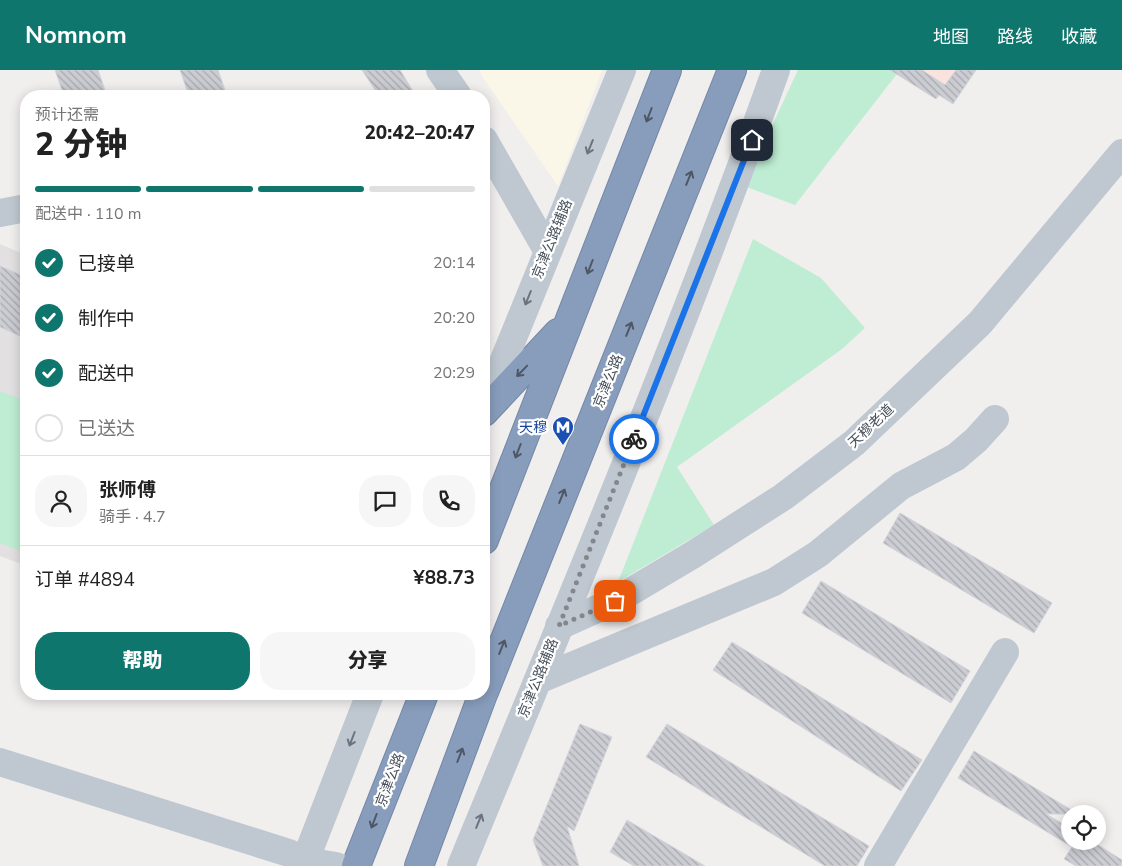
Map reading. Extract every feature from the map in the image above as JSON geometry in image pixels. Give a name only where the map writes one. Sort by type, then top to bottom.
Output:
[{"type":"highway","points":[[490,524],[667,70]]},
{"type":"highway","name":"京津公路","points":[[490,675],[732,70]]},
{"type":"highway","points":[[490,404],[568,323]]},
{"type":"highway","name":"京津公路","points":[[356,866],[422,700]]},
{"type":"highway","name":"京津公路","points":[[419,866],[480,700]]},
{"type":"street","points":[[440,70],[454,90]]},
{"type":"street","name":"京津公路辅路","points":[[490,395],[547,250],[622,70]]},
{"type":"street","points":[[752,140],[766,70]]},
{"type":"street","name":"京津公路辅路","points":[[461,866],[538,680],[752,140],[776,70]]},
{"type":"street","points":[[490,150],[547,250]]},
{"type":"street","name":"天穆老道","points":[[559,626],[615,601],[694,554],[784,497],[854,444],[980,323],[1122,153]]},
{"type":"street","points":[[0,213],[20,209]]},
{"type":"street","points":[[538,680],[774,582],[818,554],[901,486],[956,457],[976,440],[995,419]]},
{"type":"street","points":[[878,866],[1005,652]]},
{"type":"street","points":[[306,864],[368,700]]},
{"type":"street","points":[[0,762],[289,853],[306,864],[336,866]]},
{"type":"shaded area","points":[[479,70],[602,70],[558,186],[484,79]]},
{"type":"shaded area","points":[[911,70],[976,70],[936,99],[905,79]]},
{"type":"shaded area","points":[[0,244],[20,252],[20,564],[0,556]]},
{"type":"green space","points":[[798,70],[900,70],[795,205],[744,186]]},
{"type":"green space","points":[[753,239],[821,278],[865,328],[842,349],[677,467],[714,525],[618,582]]},
{"type":"green space","points":[[0,391],[20,399],[20,551],[0,543]]},
{"type":"building","points":[[55,70],[98,70],[105,90],[62,90]]},
{"type":"building","points":[[180,70],[218,70],[225,90],[187,90]]},
{"type":"building","points":[[362,70],[400,70],[412,90],[375,90]]},
{"type":"building","points":[[890,70],[922,70],[945,85],[956,70],[976,70],[953,104],[939,95],[936,99]]},
{"type":"building","points":[[0,266],[20,274],[20,336],[0,327]]},
{"type":"building","points":[[900,513],[1052,603],[1034,633],[883,543]]},
{"type":"building","points":[[821,581],[970,671],[951,703],[802,613]]},
{"type":"building","points":[[732,642],[922,760],[901,791],[713,670]]},
{"type":"building","points":[[580,724],[612,737],[574,831],[567,826],[579,866],[543,866],[533,840]]},
{"type":"building","points":[[667,724],[869,846],[857,866],[825,866],[646,757]]},
{"type":"building","points":[[974,751],[1063,805],[1061,805],[1061,814],[1046,814],[1061,823],[1061,840],[958,778]]},
{"type":"building","points":[[627,820],[705,866],[634,866],[610,852]]},
{"type":"building","points":[[1070,850],[1106,850],[1122,860],[1122,866],[1076,866],[1064,859]]},
{"type":"way so far","points":[[615,601],[559,626],[634,439]]},
{"type":"place","name":"天穆","points":[[563,446]]},
{"type":"route","points":[[634,439],[752,140]]}]
